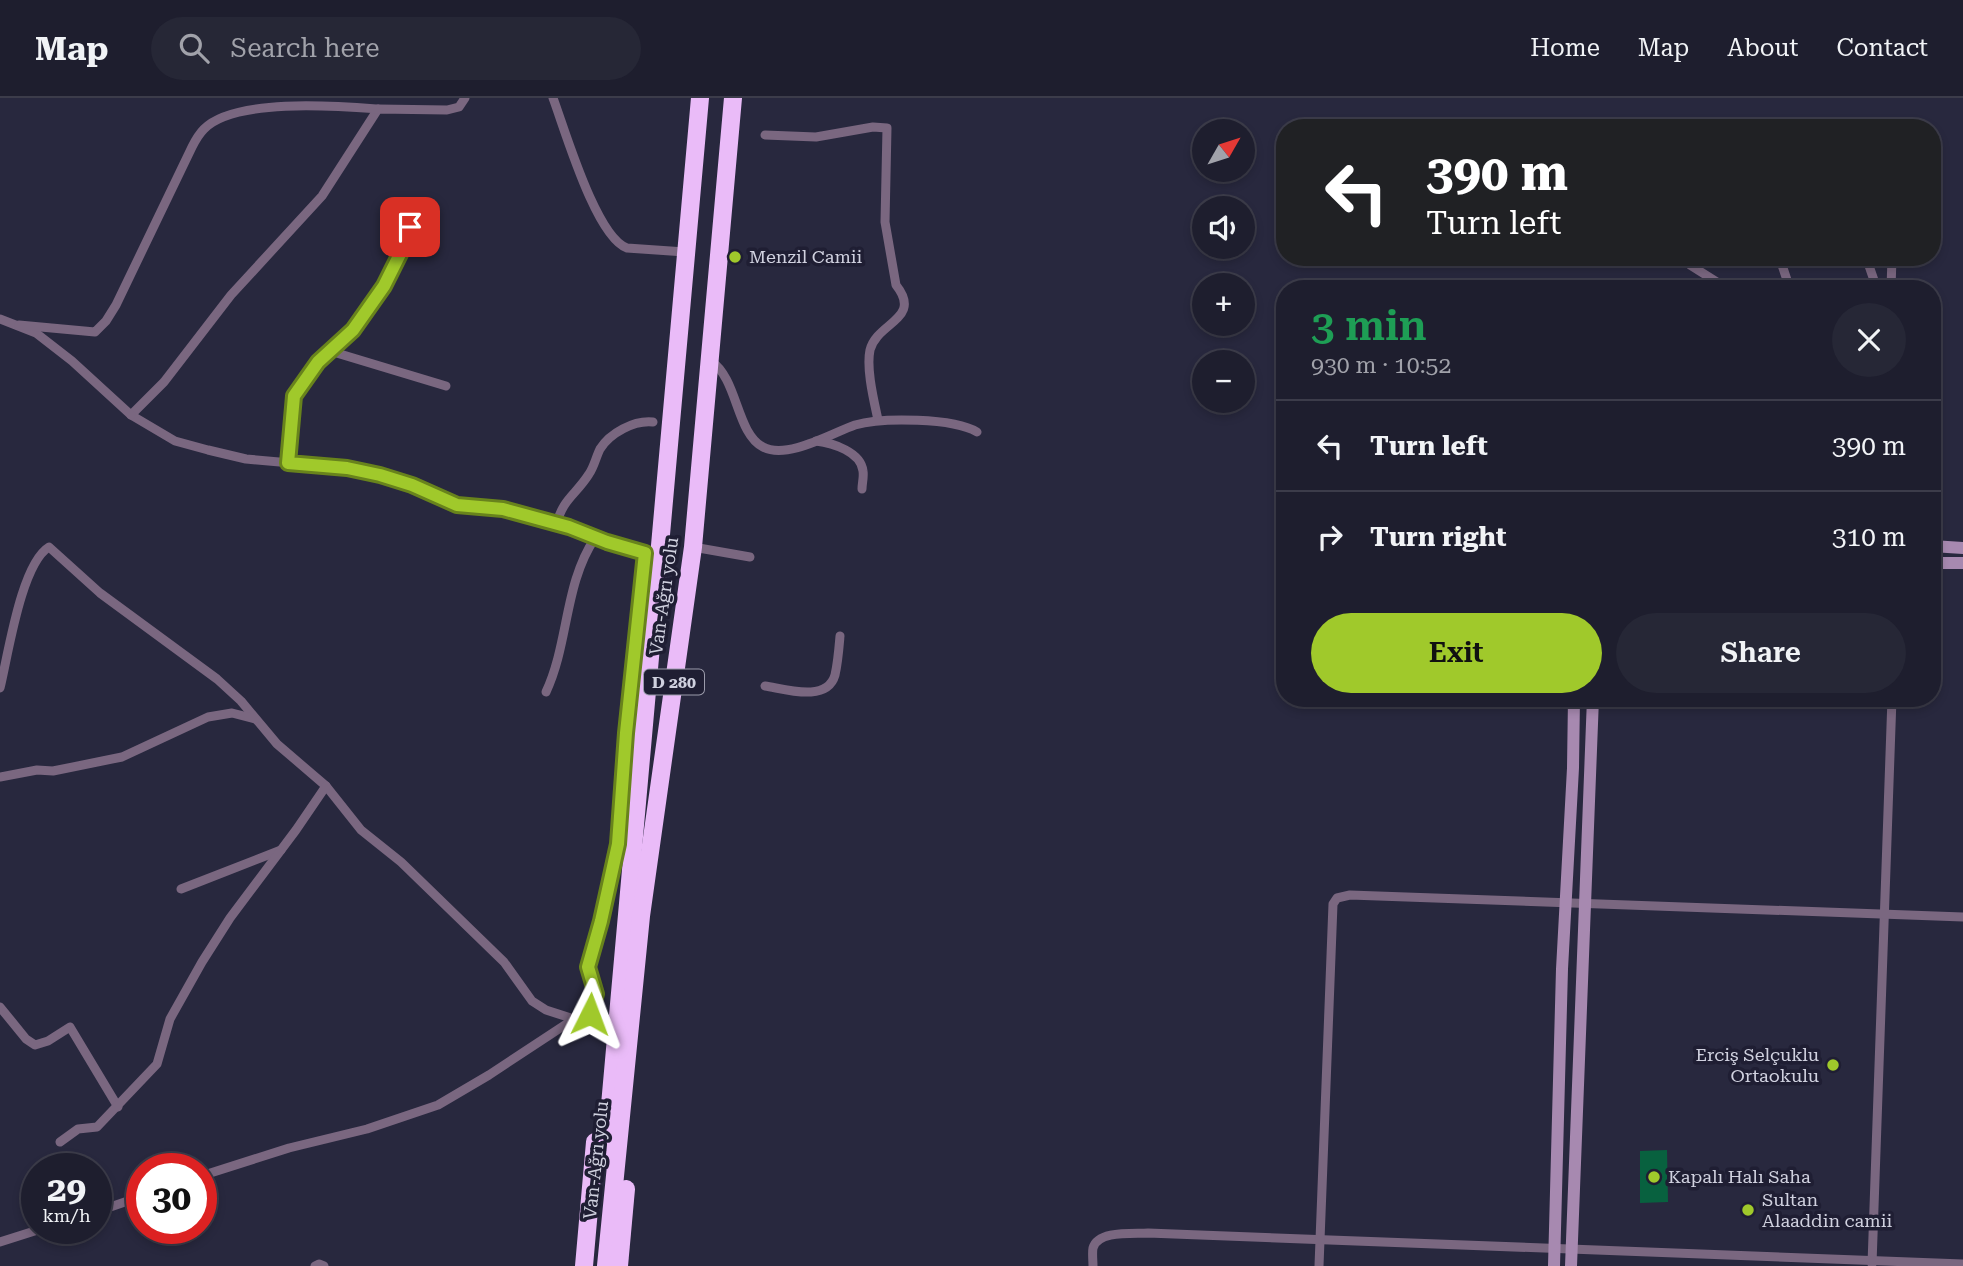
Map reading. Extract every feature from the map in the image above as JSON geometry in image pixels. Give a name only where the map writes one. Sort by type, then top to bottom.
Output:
[{"type":"highway","name":"D 280","points":[[596,1266],[629,974],[652,553],[700,98]]},
{"type":"highway","name":"Van-Ağrı yolu","points":[[606,1266],[629,974],[641,916],[693,547],[733,98]]},
{"type":"highway","points":[[584,1266],[603,1055],[612,1004],[629,974]]},
{"type":"highway","points":[[619,1266],[638,1048],[629,974]]},
{"type":"street","points":[[19,325],[95,332],[107,321],[132,274],[191,146],[204,128],[216,121],[247,109],[321,107],[447,110],[459,107],[465,98]]},
{"type":"street","points":[[553,98],[573,158],[601,220],[618,245],[627,248],[685,251]]},
{"type":"street","points":[[131,415],[164,382],[231,295],[322,196],[378,109]]},
{"type":"street","points":[[765,135],[824,136],[873,127],[887,128],[885,222],[896,285],[905,302],[904,311],[872,343],[869,354],[878,420]]},
{"type":"street","points":[[288,463],[294,396],[318,362],[353,330],[384,286],[406,242],[414,211]]},
{"type":"street","points":[[1692,266],[1714,280]]},
{"type":"street","points":[[0,318],[36,333],[72,361],[131,415],[175,441],[246,459],[347,468],[380,475],[412,485],[457,505],[503,509],[652,553],[626,733],[618,844],[588,967],[596,994],[590,1014],[583,1018],[574,1018],[546,1010],[532,1001],[505,962],[401,862],[362,830],[326,786],[277,744],[241,701],[217,679],[100,593],[49,547],[38,556],[24,587],[0,688]]},
{"type":"street","points":[[56,350],[63,330]]},
{"type":"street","points":[[330,351],[446,386]]},
{"type":"street","points":[[709,360],[722,373],[738,402],[743,422],[760,446],[780,450],[794,449],[856,425],[878,420],[917,420],[960,425],[977,432]]},
{"type":"street","points":[[555,525],[561,506],[591,472],[599,450],[607,440],[636,423],[653,422]]},
{"type":"street","points":[[815,441],[835,445],[858,460],[863,467],[862,489]]},
{"type":"street","points":[[546,692],[554,676],[561,649],[575,580],[595,538]]},
{"type":"street","points":[[693,547],[750,557]]},
{"type":"street","points":[[1941,547],[1963,548]]},
{"type":"street","points":[[1941,563],[1963,563]]},
{"type":"street","points":[[765,686],[797,692],[820,690],[827,686],[835,674],[840,636]]},
{"type":"street","points":[[1553,1266],[1574,707]]},
{"type":"street","points":[[1570,1266],[1594,707]]},
{"type":"street","points":[[1872,1264],[1892,707]]},
{"type":"street","points":[[0,777],[37,770],[52,771],[122,757],[208,717],[232,713],[256,719]]},
{"type":"street","points":[[61,1142],[78,1129],[97,1127],[157,1064],[170,1019],[202,962],[230,918],[326,786]]},
{"type":"street","points":[[181,889],[282,849]]},
{"type":"street","points":[[1319,1266],[1333,904],[1337,898],[1350,895],[1566,901],[1963,917]]},
{"type":"street","points":[[0,1007],[26,1039],[35,1045],[48,1041],[70,1027],[118,1107]]},
{"type":"street","points":[[217,1171],[368,1129],[438,1105],[489,1075],[574,1018]]},
{"type":"street","points":[[1093,1266],[1093,1246],[1098,1240],[1107,1236],[1148,1233],[1554,1248],[1872,1264],[1963,1264]]},
{"type":"street","points":[[0,1242],[21,1235]]},
{"type":"street","points":[[315,1266],[324,1266]]},
{"type":"green space","name":"Kapalı Halı Saha","points":[[1667,1150],[1668,1202],[1640,1203],[1640,1151]]},
{"type":"place","name":"Menzil Camii","points":[[735,257]]},
{"type":"place","name":"Erciş Selçuklu Ortaokulu","points":[[1833,1065]]},
{"type":"place","name":"Kapalı Halı Saha","points":[[1654,1177]]},
{"type":"place","name":"Sultan Alaaddin camii","points":[[1748,1210]]},
{"type":"route","points":[[410,227],[396,266],[384,286],[353,330],[318,362],[294,396],[288,463],[347,468],[380,475],[412,485],[457,505],[503,509],[569,527],[645,553],[626,733],[618,844],[588,967],[596,994],[590,1014]]}]
